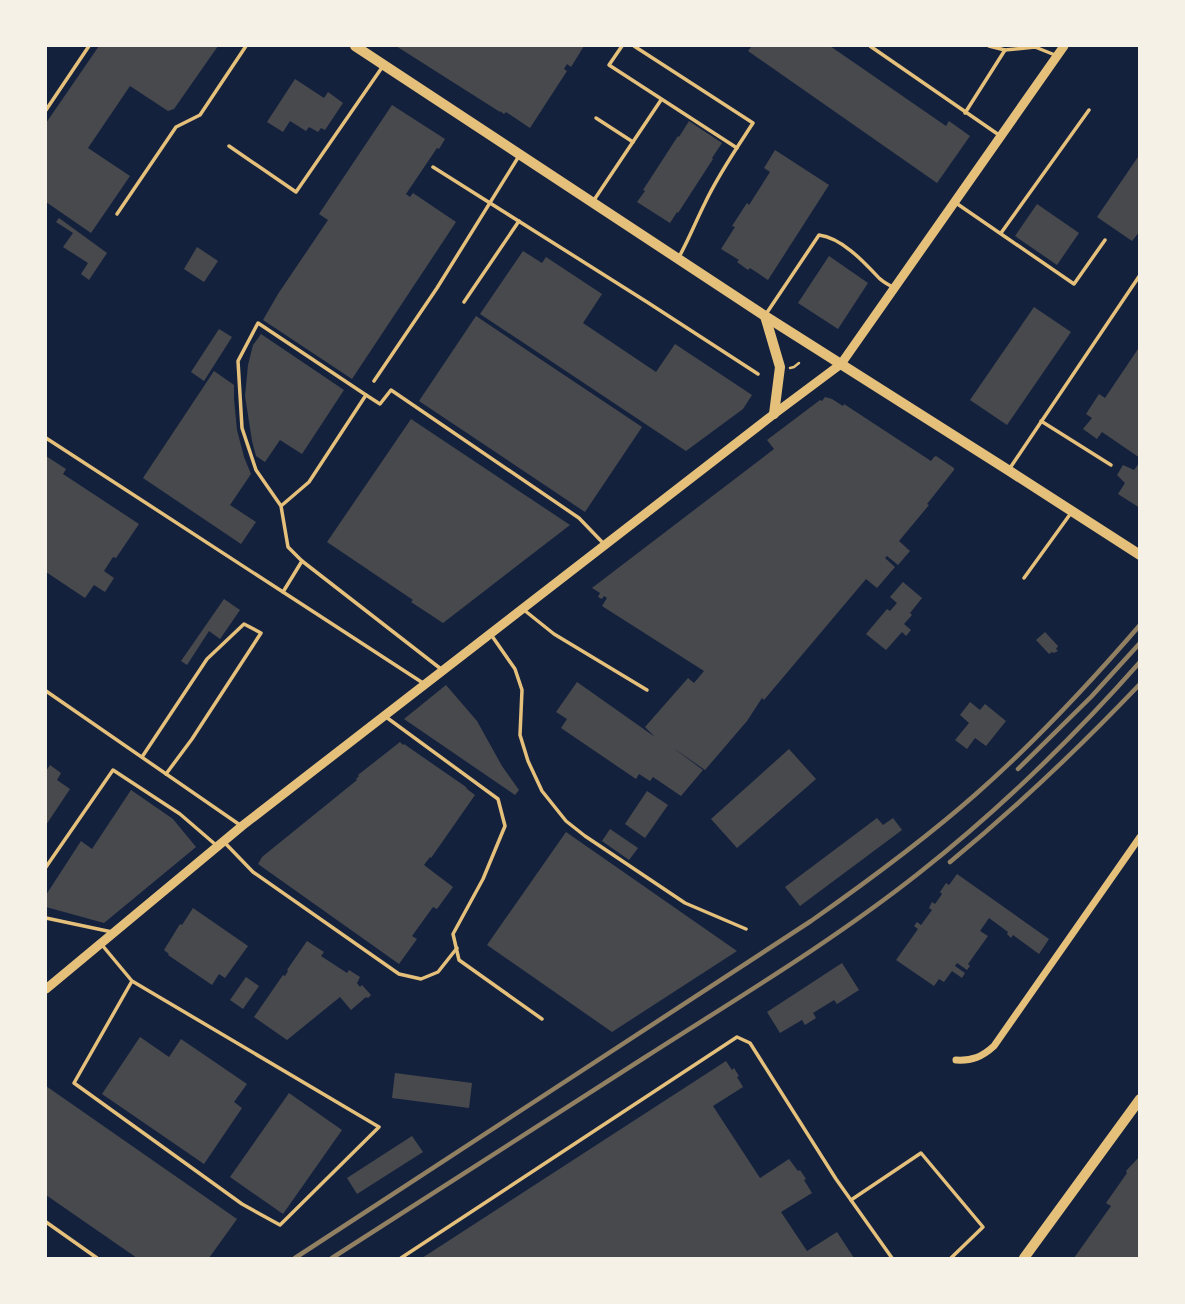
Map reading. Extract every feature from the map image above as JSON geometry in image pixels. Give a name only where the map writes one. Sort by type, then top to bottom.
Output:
[{"type":"main road","points":[[355,46],[765,316],[1139,555]]},
{"type":"main road","points":[[765,316],[780,367],[774,414]]},
{"type":"main road","points":[[1024,1258],[1139,1099]]},
{"type":"street","points":[[46,989],[242,826],[841,364],[1061,50]]},
{"type":"street","points":[[956,1060],[976,1059],[994,1046],[1139,837]]},
{"type":"lane","points":[[46,110],[89,46]]},
{"type":"lane","points":[[117,214],[176,127],[200,115],[246,46]]},
{"type":"lane","points":[[622,46],[609,65],[737,148]]},
{"type":"lane","points":[[634,46],[753,123],[706,201],[678,258]]},
{"type":"lane","points":[[872,47],[880,46]]},
{"type":"lane","points":[[989,46],[1005,50],[1035,47],[1061,50]]},
{"type":"lane","points":[[872,47],[1000,136]]},
{"type":"lane","points":[[965,113],[1005,50]]},
{"type":"lane","points":[[229,146],[296,192],[384,65]]},
{"type":"lane","points":[[592,202],[661,100]]},
{"type":"lane","points":[[1001,234],[1089,110]]},
{"type":"lane","points":[[596,118],[633,142]]},
{"type":"lane","points":[[374,381],[437,288],[520,155]]},
{"type":"lane","points":[[433,167],[758,374]]},
{"type":"lane","points":[[954,202],[1074,284],[1105,240]]},
{"type":"lane","points":[[464,302],[519,221]]},
{"type":"lane","points":[[765,316],[819,235],[827,236],[845,246],[879,278],[894,288]]},
{"type":"lane","points":[[1009,470],[1139,275]]},
{"type":"lane","points":[[443,670],[302,561],[288,547],[281,506],[256,470],[242,428],[238,361],[258,323],[380,404],[390,390],[579,518],[605,545]]},
{"type":"lane","points":[[281,506],[309,482],[366,395]]},
{"type":"lane","points":[[1041,421],[1111,465]]},
{"type":"lane","points":[[46,438],[425,684]]},
{"type":"lane","points":[[1024,578],[1072,511]]},
{"type":"lane","points":[[283,592],[302,561]]},
{"type":"lane","points":[[523,609],[554,634],[647,690]]},
{"type":"lane","points":[[142,757],[206,659],[244,624],[254,628],[261,633],[166,774]]},
{"type":"lane","points":[[490,634],[515,669],[522,690],[520,736],[528,761],[542,791],[566,821],[685,903],[746,929]]},
{"type":"lane","points":[[46,691],[242,826]]},
{"type":"lane","points":[[384,716],[498,799],[505,825],[483,879],[453,934],[459,960],[542,1019]]},
{"type":"lane","points":[[46,867],[113,769],[180,814],[253,872],[399,974],[421,979],[438,972],[457,948]]},
{"type":"lane","points":[[46,918],[114,932]]},
{"type":"lane","points":[[101,943],[132,981],[379,1127],[280,1224],[242,1204],[74,1083],[132,981]]},
{"type":"lane","points":[[401,1258],[737,1038],[750,1043],[851,1200],[892,1258]]},
{"type":"lane","points":[[851,1200],[921,1153],[983,1227],[951,1258]]},
{"type":"lane","points":[[46,1222],[97,1258]]},
{"type":"path","points":[[794,367],[797,373]]},
{"type":"building","points":[[99,46],[218,46],[174,109],[168,111],[130,86],[88,148],[130,176],[91,233],[46,202],[46,123]]},
{"type":"building","points":[[396,46],[584,46],[571,67],[567,64],[564,69],[567,71],[530,128]]},
{"type":"building","points":[[752,46],[830,46],[946,126],[949,121],[970,136],[937,183],[748,51]]},
{"type":"building","points":[[295,79],[324,98],[328,92],[343,103],[325,130],[321,128],[318,132],[309,127],[306,131],[290,121],[283,132],[267,122]]},
{"type":"building","points":[[392,105],[445,139],[406,194],[410,197],[413,193],[456,222],[352,379],[263,320],[328,220],[319,214]]},
{"type":"building","points":[[689,121],[722,143],[670,223],[637,202]]},
{"type":"building","points":[[775,150],[829,185],[768,280],[750,268],[748,270],[737,262],[739,260],[721,249],[735,227],[732,226],[770,172],[764,168]]},
{"type":"building","points":[[1140,154],[1140,231],[1132,241],[1097,217]]},
{"type":"building","points":[[1037,204],[1079,233],[1057,265],[1015,236]]},
{"type":"building","points":[[59,218],[107,253],[89,280],[81,274],[88,263],[63,247],[73,233],[56,222]]},
{"type":"building","points":[[197,247],[218,261],[204,282],[184,269]]},
{"type":"building","points":[[523,251],[542,263],[546,257],[602,294],[583,323],[656,372],[675,344],[752,395],[743,409],[686,451],[480,314]]},
{"type":"building","points":[[829,256],[868,283],[838,329],[798,303]]},
{"type":"building","points":[[1034,307],[1071,332],[1007,425],[970,400]]},
{"type":"building","points":[[476,316],[642,427],[585,512],[419,401]]},
{"type":"building","points":[[219,329],[232,337],[204,381],[191,372]]},
{"type":"building","points":[[261,334],[344,390],[302,454],[280,440],[265,462],[256,456],[245,396],[253,345]]},
{"type":"building","points":[[1140,346],[1140,458],[1102,432],[1097,439],[1083,429],[1092,418],[1086,414],[1099,394],[1105,398]]},
{"type":"building","points":[[214,371],[234,385],[237,430],[251,474],[230,505],[256,522],[241,544],[143,478]]},
{"type":"building","points":[[825,397],[843,406],[844,404],[931,461],[936,456],[954,470],[899,541],[910,551],[898,565],[887,556],[885,558],[895,567],[877,588],[866,579],[764,700],[762,698],[747,721],[705,770],[672,747],[703,770],[681,796],[653,777],[650,781],[639,774],[636,779],[561,728],[567,719],[556,712],[577,682],[655,737],[645,727],[688,678],[694,683],[704,671],[602,606],[607,598],[598,597],[600,593],[592,588],[774,449],[767,440]]},
{"type":"building","points":[[411,419],[570,525],[443,623],[327,542]]},
{"type":"building","points":[[46,456],[66,469],[63,474],[139,524],[104,571],[114,578],[105,592],[94,585],[85,598],[46,572]]},
{"type":"building","points":[[1140,462],[1140,508],[1118,494],[1125,483],[1117,475],[1123,465],[1134,470]]},
{"type":"building","points":[[903,582],[922,598],[904,624],[911,630],[906,636],[902,632],[886,650],[866,634],[887,609],[890,611],[897,603],[890,597]]},
{"type":"building","points":[[224,599],[240,610],[220,639],[209,631],[187,665],[181,661]]},
{"type":"building","points":[[1045,632],[1058,646],[1058,651],[1049,654],[1036,640]]},
{"type":"building","points":[[446,685],[477,721],[519,790],[515,795],[404,719]]},
{"type":"building","points":[[970,702],[980,710],[985,704],[1006,721],[986,746],[975,738],[967,749],[955,740],[969,723],[960,715]]},
{"type":"building","points":[[400,742],[475,795],[424,865],[453,887],[437,909],[433,907],[412,936],[417,939],[399,964],[258,864],[262,857]]},
{"type":"building","points":[[789,749],[816,779],[737,848],[711,819]]},
{"type":"building","points":[[50,765],[61,773],[57,780],[70,789],[46,825],[46,771]]},
{"type":"building","points":[[131,790],[173,819],[196,847],[104,923],[46,907],[46,895],[81,841],[92,849]]},
{"type":"building","points":[[647,791],[668,805],[645,838],[625,824]]},
{"type":"building","points":[[877,818],[883,825],[893,818],[902,830],[800,906],[785,887]]},
{"type":"building","points":[[610,829],[638,848],[629,860],[602,841]]},
{"type":"building","points":[[566,832],[737,951],[612,1032],[487,945]]},
{"type":"building","points":[[957,874],[1049,939],[1039,954],[1013,935],[1011,938],[1008,932],[989,918],[980,931],[988,936],[968,964],[970,966],[967,970],[957,963],[955,966],[965,973],[962,978],[952,971],[944,982],[939,979],[934,986],[896,960],[918,929],[914,926],[917,922],[921,925],[932,910],[929,908],[932,902],[935,904],[946,883],[949,885]]},
{"type":"building","points":[[193,908],[248,946],[225,978],[219,974],[212,985],[164,950]]},
{"type":"building","points":[[307,941],[324,952],[321,956],[347,973],[349,970],[360,977],[357,983],[371,995],[351,1010],[340,997],[287,1040],[254,1017]]},
{"type":"building","points":[[842,963],[859,990],[837,1004],[834,1000],[813,1013],[816,1018],[805,1025],[802,1020],[780,1033],[767,1012]]},
{"type":"building","points":[[246,977],[259,986],[243,1009],[230,1000]]},
{"type":"building","points":[[140,1037],[169,1057],[181,1039],[247,1084],[234,1102],[242,1108],[204,1164],[102,1094]]},
{"type":"building","points":[[726,1061],[732,1070],[734,1068],[743,1087],[713,1106],[760,1178],[789,1159],[798,1171],[800,1170],[812,1193],[781,1212],[807,1251],[837,1232],[854,1258],[422,1258]]},
{"type":"building","points":[[395,1073],[472,1083],[469,1108],[392,1098]]},
{"type":"building","points":[[46,1086],[237,1219],[209,1258],[137,1258],[46,1195]]},
{"type":"building","points":[[289,1093],[342,1130],[283,1214],[230,1177]]},
{"type":"building","points":[[412,1136],[423,1152],[357,1194],[347,1178]]},
{"type":"building","points":[[1140,1156],[1140,1258],[1074,1258],[1111,1206],[1106,1203],[1126,1171]]},
{"type":"railway","points":[[295,1258],[811,921],[875,875],[936,828],[998,774],[1061,712],[1140,625]]},
{"type":"railway","points":[[1018,769],[1091,697],[1140,643]]},
{"type":"railway","points":[[332,1258],[785,968],[886,898],[949,849],[1006,799],[1088,719],[1140,662]]},
{"type":"railway","points":[[950,862],[1048,776],[1140,684]]}]
